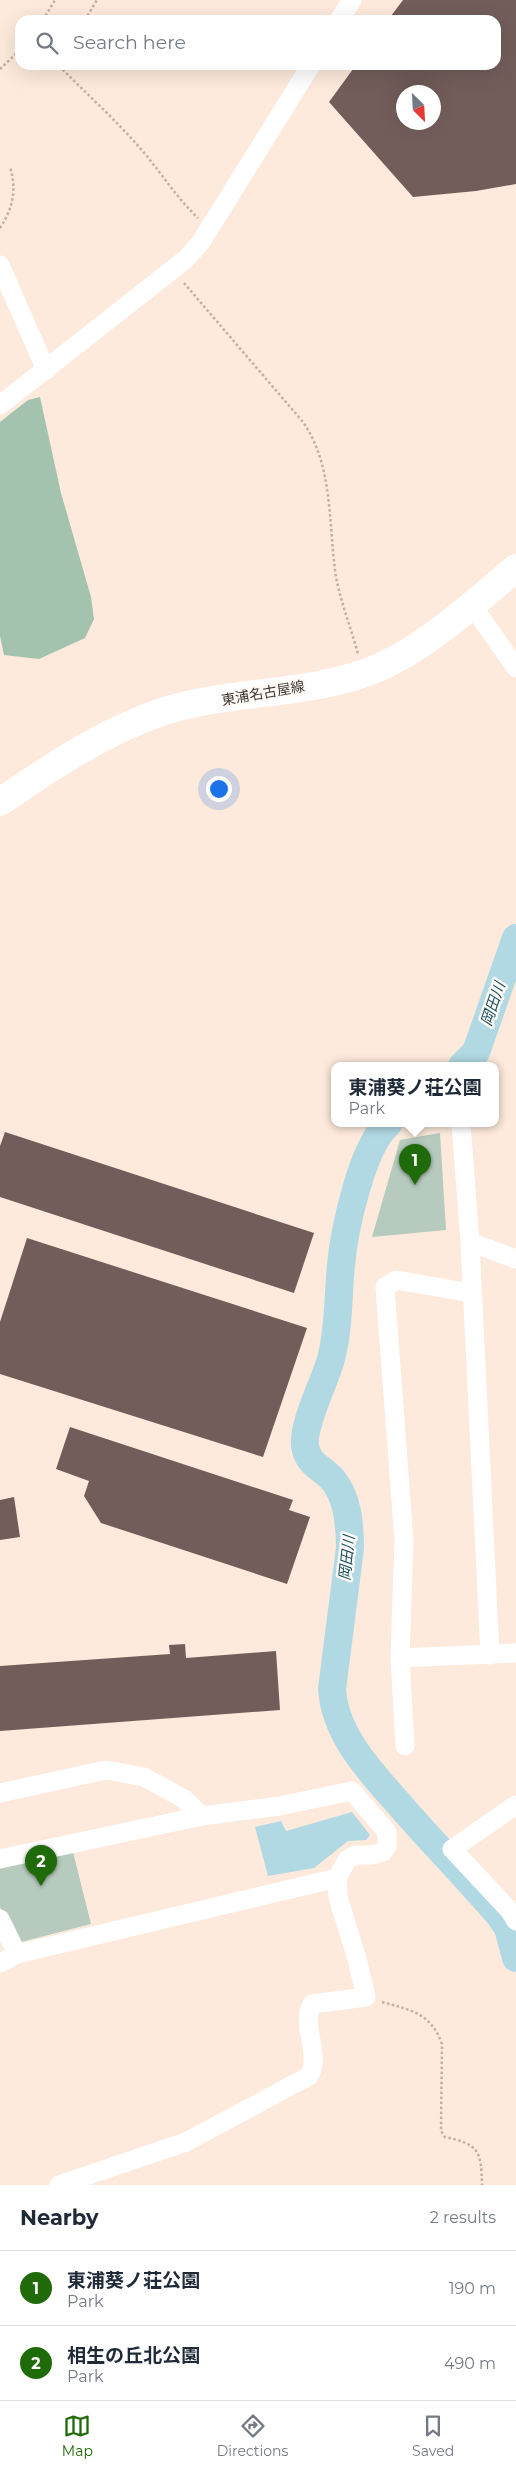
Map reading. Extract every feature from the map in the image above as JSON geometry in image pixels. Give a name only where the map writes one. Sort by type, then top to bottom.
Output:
[{"type":"main road","name":"東浦名古屋線","points":[[0,802],[85,747],[159,713],[193,705],[301,687],[378,668],[429,638],[516,568]]},
{"type":"street","points":[[342,15],[352,0]]},
{"type":"street","points":[[0,405],[173,270],[201,242],[308,70]]},
{"type":"street","points":[[0,265],[46,370]]},
{"type":"street","points":[[472,605],[516,668]]},
{"type":"street","points":[[461,1127],[470,1242],[490,1655]]},
{"type":"street","points":[[470,1242],[516,1259]]},
{"type":"street","points":[[405,1746],[400,1658],[404,1541],[385,1287],[396,1280],[471,1293]]},
{"type":"street","points":[[400,1658],[516,1653]]},
{"type":"street","points":[[0,1793],[106,1770],[144,1777],[184,1799],[202,1816]]},
{"type":"street","points":[[0,1859],[202,1816],[279,1806],[352,1791],[387,1832],[388,1839],[383,1852],[373,1855],[355,1855],[347,1860],[337,1878],[338,1897],[357,1959],[366,1997],[312,2004],[309,2014],[314,2068],[309,2076],[186,2142],[59,2185]]},
{"type":"street","points":[[516,1805],[452,1849],[510,1911],[516,1921]]},
{"type":"street","points":[[0,1963],[17,1954],[337,1878]]},
{"type":"street","points":[[0,1919],[17,1954]]},
{"type":"path","points":[[46,15],[55,0]]},
{"type":"path","points":[[88,15],[97,0]]},
{"type":"path","points":[[0,69],[15,55]]},
{"type":"path","points":[[63,70],[146,155],[197,217],[210,227]]},
{"type":"path","points":[[0,228],[14,197],[10,168]]},
{"type":"path","points":[[173,270],[304,422],[314,439],[322,462],[330,506],[337,579],[364,672]]},
{"type":"path","points":[[366,1997],[419,2014],[431,2022],[438,2033],[442,2044],[441,2131],[445,2137],[467,2143],[476,2149],[481,2158],[482,2185]]},
{"type":"green space","points":[[40,397],[61,493],[91,597],[94,619],[85,638],[39,659],[4,655],[0,636],[0,422],[28,400]]},
{"type":"green space","points":[[440,1133],[446,1230],[372,1237],[400,1140]]},
{"type":"green space","points":[[73,1852],[91,1924],[17,1943],[0,1907],[0,1865]]},
{"type":"water","points":[[352,1812],[370,1835],[366,1840],[348,1841],[314,1868],[268,1876],[255,1827],[281,1821],[286,1831]]},
{"type":"building","points":[[403,0],[516,0],[516,184],[476,191],[413,197],[329,102],[352,70],[501,70],[501,15],[392,15]]},
{"type":"building","points":[[5,1132],[314,1233],[294,1293],[0,1197],[0,1146]]},
{"type":"building","points":[[27,1238],[307,1328],[263,1457],[0,1374],[0,1322]]},
{"type":"building","points":[[70,1427],[293,1500],[289,1510],[310,1517],[287,1584],[101,1523],[84,1496],[89,1481],[56,1469]]},
{"type":"building","points":[[14,1497],[20,1537],[0,1540],[0,1500]]},
{"type":"building","points":[[185,1644],[186,1658],[276,1651],[280,1710],[0,1731],[0,1666],[170,1654],[169,1645]]},
{"type":"waterway","name":"岡田川","points":[[466,1062],[476,1052],[516,938]]},
{"type":"waterway","name":"岡田川","points":[[386,1127],[370,1151],[362,1169],[350,1211],[343,1250],[334,1348],[310,1415],[305,1437],[305,1446],[309,1458],[338,1487],[345,1503],[349,1521],[350,1548],[332,1689],[340,1724],[358,1755],[405,1811],[500,1916],[508,1928],[516,1958]]},
{"type":"place","name":"東浦葵ノ荘公園","points":[[415,1185]]},
{"type":"place","name":"相生の丘北公園","points":[[41,1886]]}]
